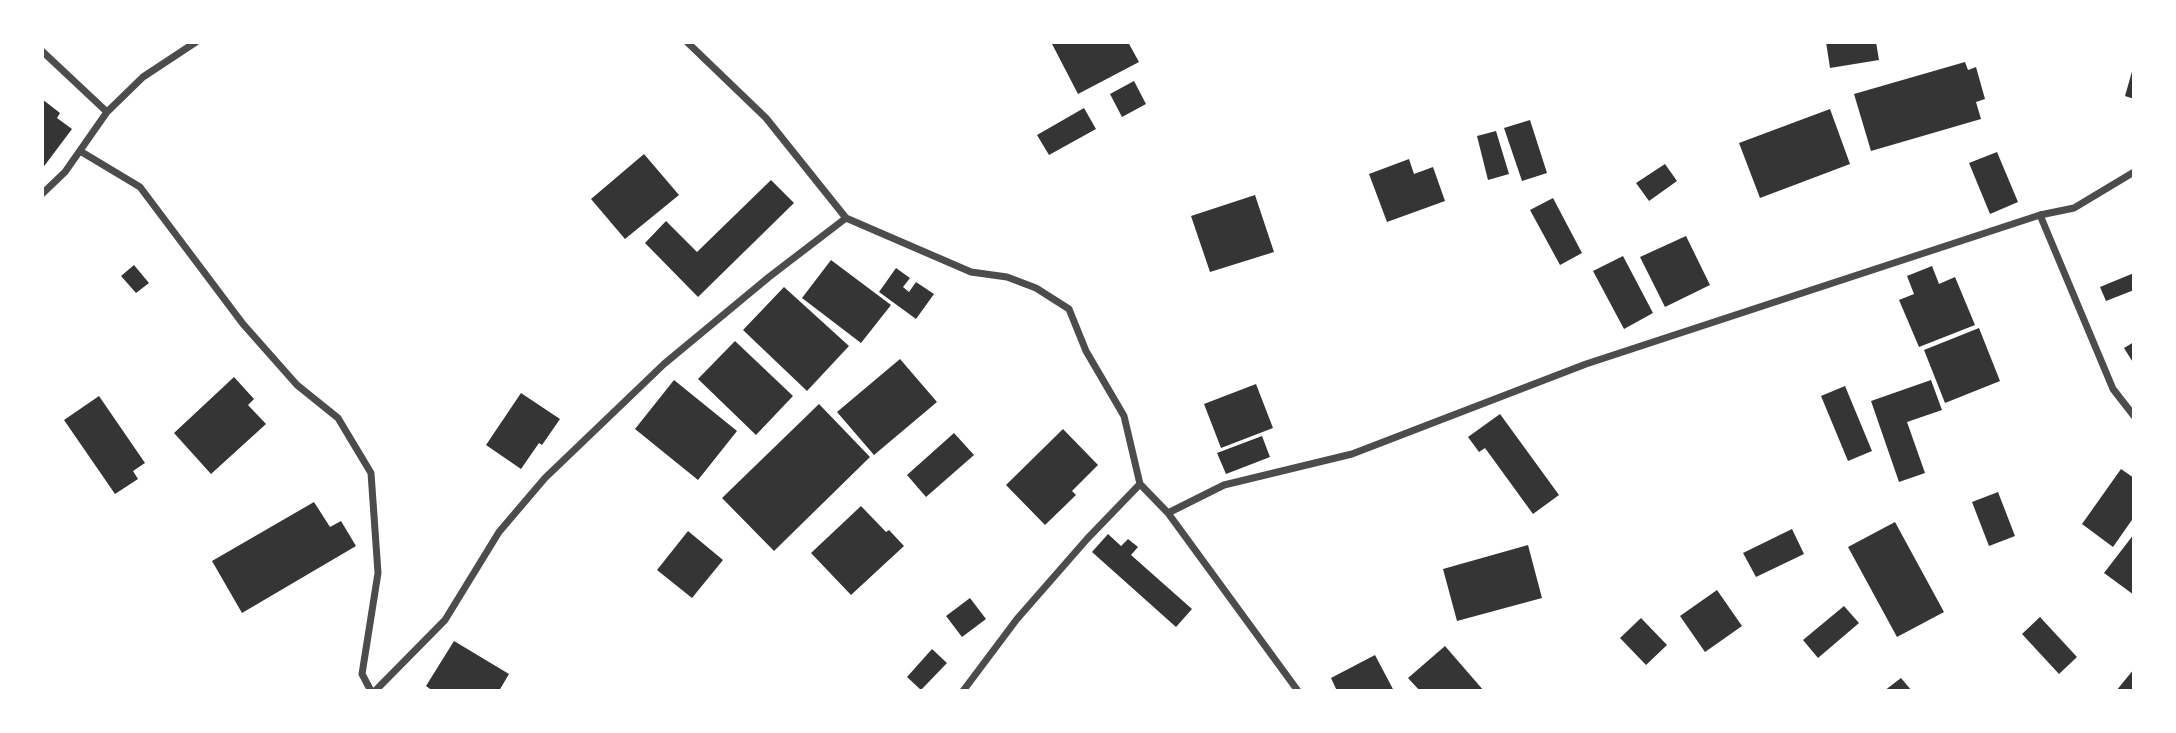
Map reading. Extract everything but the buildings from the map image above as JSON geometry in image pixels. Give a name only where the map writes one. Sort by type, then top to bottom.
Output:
[{"type":"street","points":[[42,194],[65,173],[107,112],[143,77],[196,42]]},
{"type":"street","points":[[687,42],[766,118],[846,218],[971,272],[1007,277],[1036,288],[1069,309],[1086,351],[1124,416],[1140,484],[1168,513],[1298,691]]},
{"type":"street","points":[[42,51],[107,112]]},
{"type":"street","points":[[80,151],[139,187],[243,324],[297,384],[338,418],[371,472],[378,573],[362,674],[373,691],[445,620],[499,532],[545,478],[664,364],[769,276],[846,218]]},
{"type":"street","points":[[1168,513],[1224,485],[1352,454],[1586,364],[2040,215],[2074,208],[2134,172]]},
{"type":"street","points":[[2040,215],[2113,389],[2134,416]]},
{"type":"street","points":[[963,691],[1035,599],[1140,484]]}]
